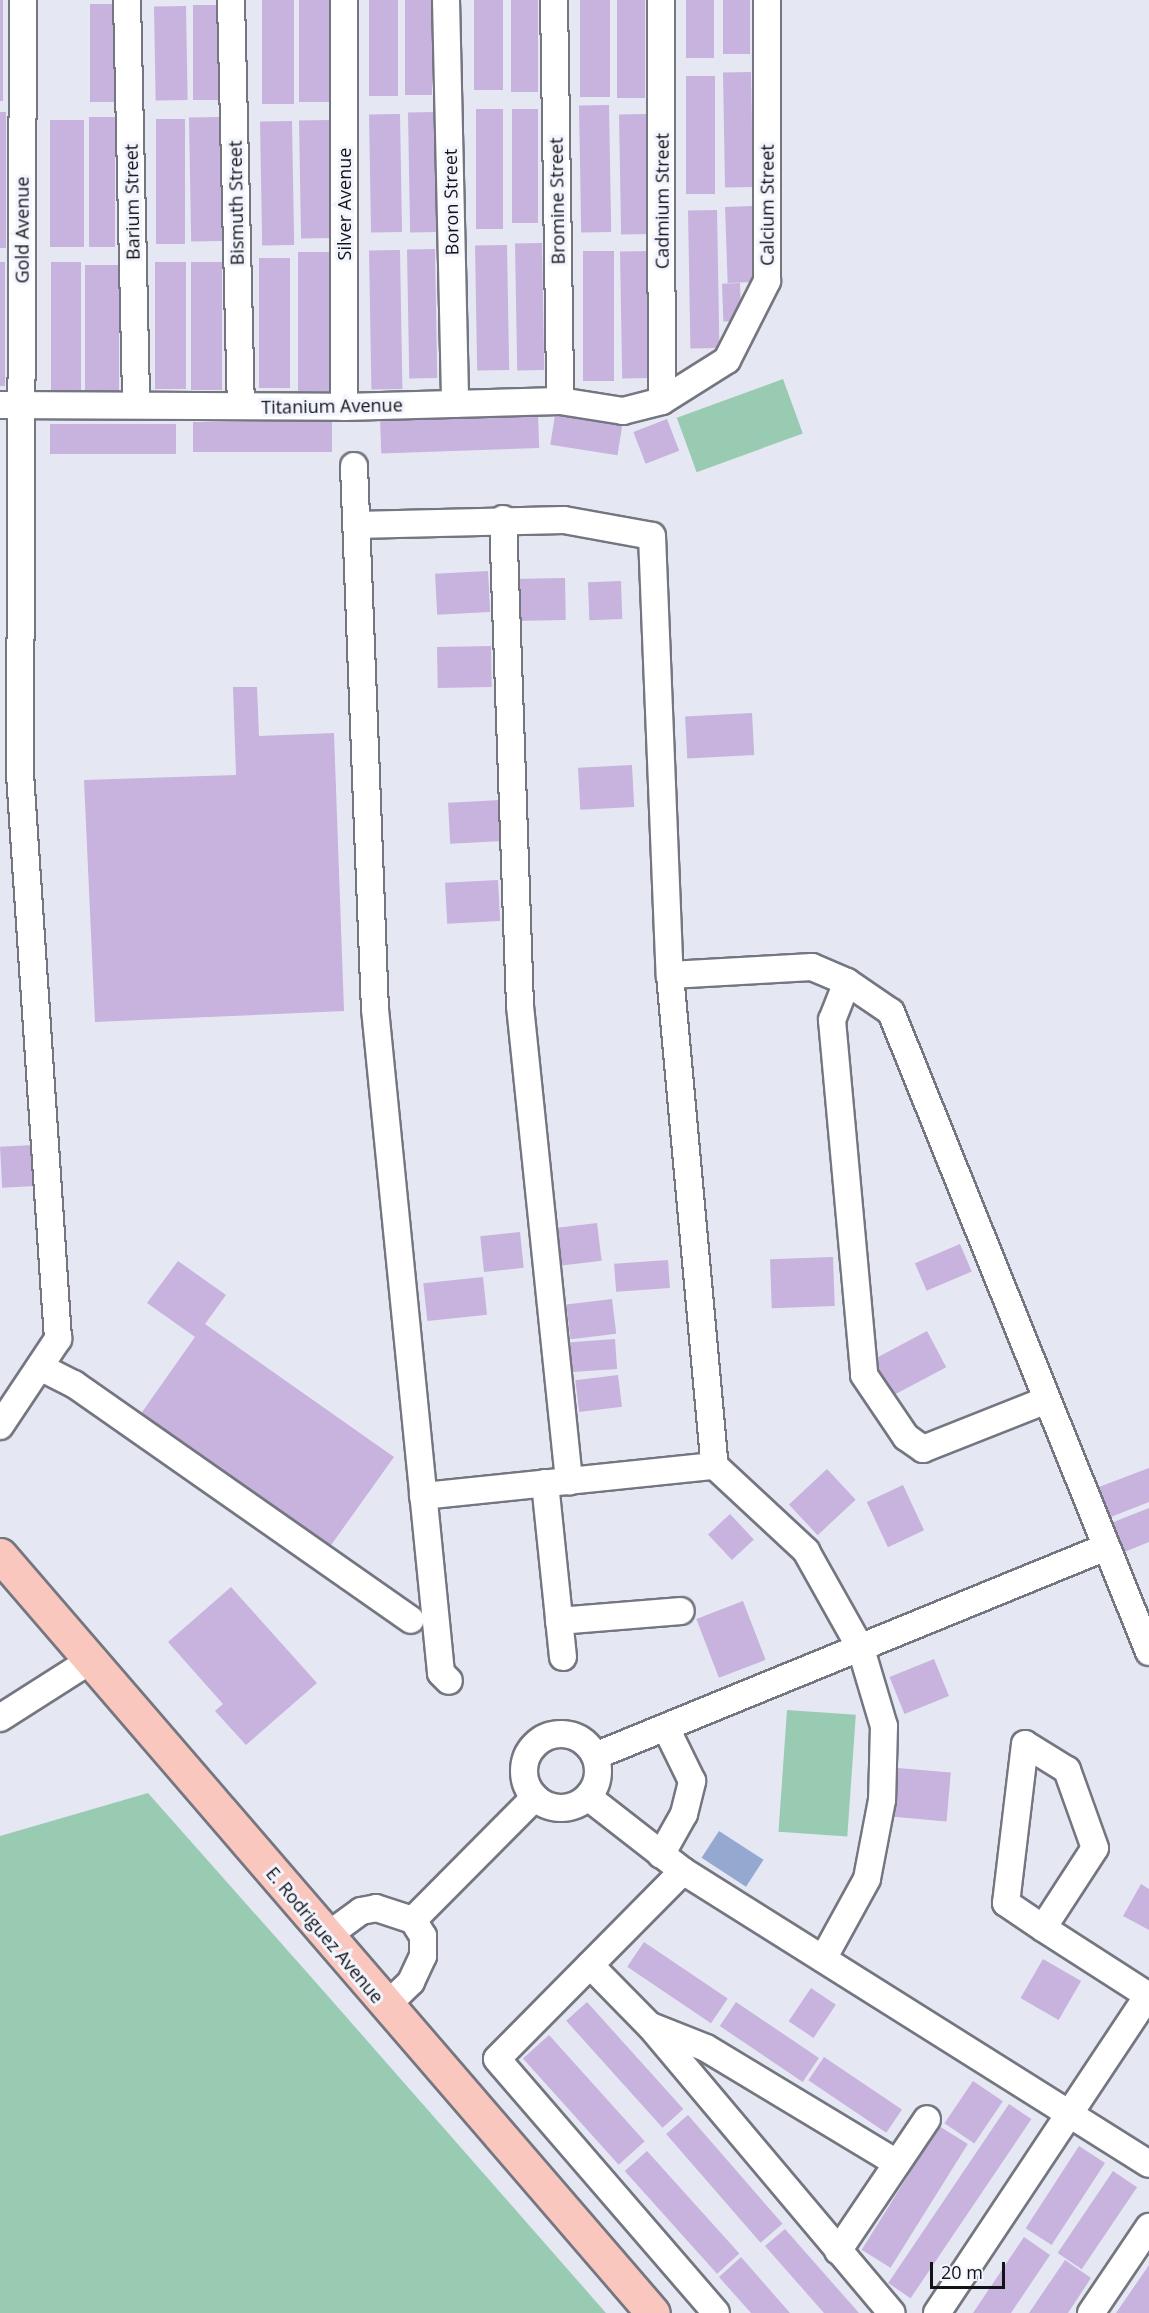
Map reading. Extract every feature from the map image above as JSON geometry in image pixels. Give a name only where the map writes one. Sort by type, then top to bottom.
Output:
[{"type":"main road","name":"E. Rodriguez Avenue","points":[[0,1555],[652,2313]]},
{"type":"street","name":"Gold Avenue","points":[[0,1426],[58,1339],[22,833],[10,508],[20,460],[11,405],[23,0]]},
{"type":"street","name":"Barium Street","points":[[127,0],[136,405]]},
{"type":"street","name":"Bismuth Street","points":[[231,0],[241,406]]},
{"type":"street","name":"Silver Avenue","points":[[344,0],[344,407]]},
{"type":"street","name":"Boron Street","points":[[446,0],[455,404]]},
{"type":"street","name":"Bromine Street","points":[[554,0],[560,401]]},
{"type":"street","name":"Cadmium Street","points":[[661,0],[662,401]]},
{"type":"street","name":"Calcium Street","points":[[662,401],[727,360],[768,281],[768,0]]},
{"type":"street","name":"Titanium Avenue","points":[[11,405],[344,407],[560,401],[623,411],[662,401]]},
{"type":"street","points":[[354,466],[375,1009],[441,1673],[449,1681]]},
{"type":"street","points":[[503,519],[520,1006],[557,1482],[559,1621],[563,1657]]},
{"type":"street","points":[[356,525],[564,519],[652,536],[670,975],[715,1466],[806,1551],[861,1649],[884,1726],[882,1800],[867,1879],[823,1959]]},
{"type":"street","points":[[670,975],[812,967],[847,982],[891,1012],[1044,1401],[1149,1652]]},
{"type":"street","points":[[847,982],[832,1020],[864,1375],[906,1437],[923,1449],[1044,1401]]},
{"type":"street","points":[[40,1366],[74,1384],[411,1620]]},
{"type":"street","points":[[423,1496],[715,1466]]},
{"type":"street","points":[[595,1756],[1106,1547]]},
{"type":"street","points":[[559,1621],[681,1611]]},
{"type":"street","points":[[0,1718],[91,1660]]},
{"type":"street","points":[[661,1855],[684,1814],[692,1781],[666,1728]]},
{"type":"street","points":[[558,1734],[576,1737],[595,1756],[598,1777],[588,1797],[566,1808],[536,1797],[526,1782],[525,1763],[540,1740],[558,1734]]},
{"type":"street","points":[[937,2313],[1149,1995],[1043,1928],[1006,1903],[1025,1744],[1067,1770],[1095,1848],[1043,1928]]},
{"type":"street","points":[[413,1920],[536,1797]]},
{"type":"street","points":[[588,1797],[683,1871],[1072,2113],[1149,2164]]},
{"type":"street","points":[[683,1871],[497,2059],[716,2313]]},
{"type":"street","points":[[327,1936],[361,1911],[376,1908],[413,1920],[423,1936],[423,1956],[411,1982],[386,2006]]},
{"type":"street","points":[[590,1965],[650,2026],[892,2313]]},
{"type":"street","points":[[650,2026],[706,2048],[897,2163]]},
{"type":"street","points":[[838,2251],[927,2119]]},
{"type":"street","points":[[1091,2313],[1149,2227]]},
{"type":"green space","points":[[783,379],[803,434],[697,472],[677,418]]},
{"type":"green space","points":[[787,1710],[856,1715],[847,1837],[778,1832]]},
{"type":"green space","points":[[148,1793],[606,2313],[0,2313],[0,1836]]},
{"type":"water","points":[[719,1831],[763,1860],[746,1887],[702,1858]]},
{"type":"building","points":[[0,0],[3,0],[3,101],[0,101]]},
{"type":"building","points":[[262,0],[294,0],[294,104],[262,104]]},
{"type":"building","points":[[299,0],[331,0],[331,102],[299,102]]},
{"type":"building","points":[[369,0],[398,0],[398,96],[369,96]]},
{"type":"building","points":[[405,0],[432,0],[432,95],[405,95]]},
{"type":"building","points":[[474,0],[503,0],[503,90],[474,90]]},
{"type":"building","points":[[511,0],[538,0],[538,92],[511,92]]},
{"type":"building","points":[[580,0],[610,0],[610,97],[580,97]]},
{"type":"building","points":[[617,0],[645,0],[645,98],[617,98]]},
{"type":"building","points":[[686,0],[714,0],[714,58],[686,58]]},
{"type":"building","points":[[723,0],[750,0],[750,54],[723,54]]},
{"type":"building","points":[[90,4],[119,4],[119,102],[90,102]]},
{"type":"building","points":[[193,5],[222,5],[222,100],[193,100]]},
{"type":"building","points":[[186,6],[188,100],[156,101],[154,7]]},
{"type":"building","points":[[723,72],[751,72],[753,187],[725,187]]},
{"type":"building","points":[[686,76],[715,76],[715,194],[686,194]]},
{"type":"building","points":[[609,105],[611,232],[581,233],[579,106]]},
{"type":"building","points":[[476,109],[503,109],[503,229],[476,229]]},
{"type":"building","points":[[512,109],[538,109],[538,223],[512,223]]},
{"type":"building","points":[[0,112],[6,112],[6,248],[0,248]]},
{"type":"building","points":[[408,112],[436,112],[438,232],[410,232]]},
{"type":"building","points":[[400,114],[402,232],[371,233],[369,115]]},
{"type":"building","points":[[619,114],[647,114],[649,234],[621,234]]},
{"type":"building","points":[[89,117],[115,117],[115,247],[89,247]]},
{"type":"building","points":[[222,117],[224,241],[191,242],[189,118]]},
{"type":"building","points":[[156,119],[185,119],[185,244],[156,244]]},
{"type":"building","points":[[50,120],[84,120],[84,247],[50,247]]},
{"type":"building","points":[[330,120],[332,238],[301,239],[299,121]]},
{"type":"building","points":[[292,121],[294,245],[262,246],[260,122]]},
{"type":"building","points":[[752,206],[755,282],[728,283],[725,207]]},
{"type":"building","points":[[717,210],[719,348],[690,348],[688,211]]},
{"type":"building","points":[[515,243],[542,243],[544,370],[517,370]]},
{"type":"building","points":[[507,245],[509,370],[477,371],[475,246]]},
{"type":"building","points":[[407,249],[435,249],[437,378],[409,378]]},
{"type":"building","points":[[400,250],[402,389],[371,390],[369,251]]},
{"type":"building","points":[[583,251],[614,251],[614,381],[583,381]]},
{"type":"building","points":[[649,251],[651,378],[622,378],[620,252]]},
{"type":"building","points":[[298,252],[330,252],[330,391],[298,391]]},
{"type":"building","points":[[259,258],[290,258],[290,388],[259,388]]},
{"type":"building","points":[[0,262],[5,262],[5,386],[0,386]]},
{"type":"building","points":[[51,262],[81,262],[81,390],[51,390]]},
{"type":"building","points":[[155,262],[186,262],[186,389],[155,389]]},
{"type":"building","points":[[191,262],[222,262],[222,390],[191,390]]},
{"type":"building","points":[[85,265],[119,265],[119,391],[85,391]]},
{"type":"building","points":[[740,283],[741,321],[723,322],[722,284]]},
{"type":"building","points":[[538,414],[539,448],[381,453],[380,420]]},
{"type":"building","points":[[555,415],[622,426],[617,455],[550,445]]},
{"type":"building","points":[[667,419],[679,451],[646,464],[633,432]]},
{"type":"building","points":[[193,422],[332,422],[332,452],[193,452]]},
{"type":"building","points":[[50,424],[176,424],[176,454],[50,454]]},
{"type":"building","points":[[488,571],[490,612],[437,615],[435,574]]},
{"type":"building","points":[[565,578],[566,620],[512,621],[511,579]]},
{"type":"building","points":[[621,581],[622,619],[589,620],[588,582]]},
{"type":"building","points":[[491,646],[492,687],[438,688],[437,647]]},
{"type":"building","points":[[233,687],[257,687],[259,736],[334,733],[344,1011],[95,1022],[84,780],[236,775]]},
{"type":"building","points":[[752,713],[754,755],[687,758],[685,717]]},
{"type":"building","points":[[632,765],[634,807],[580,810],[578,768]]},
{"type":"building","points":[[501,800],[503,841],[450,844],[448,803]]},
{"type":"building","points":[[498,880],[500,921],[447,924],[445,883]]},
{"type":"building","points":[[33,1145],[35,1186],[2,1188],[0,1147]]},
{"type":"building","points":[[597,1223],[602,1261],[560,1266],[555,1228]]},
{"type":"building","points":[[520,1232],[524,1268],[484,1272],[480,1236]]},
{"type":"building","points":[[960,1244],[972,1272],[927,1291],[915,1263]]},
{"type":"building","points":[[833,1257],[835,1306],[772,1308],[770,1259]]},
{"type":"building","points":[[668,1260],[670,1288],[616,1292],[614,1264]]},
{"type":"building","points":[[178,1261],[226,1295],[205,1324],[394,1457],[329,1548],[140,1415],[195,1337],[147,1303]]},
{"type":"building","points":[[483,1277],[487,1315],[427,1321],[423,1283]]},
{"type":"building","points":[[612,1299],[616,1334],[571,1339],[566,1305]]},
{"type":"building","points":[[927,1331],[946,1367],[886,1399],[867,1363]]},
{"type":"building","points":[[615,1339],[617,1369],[572,1372],[570,1342]]},
{"type":"building","points":[[618,1375],[622,1407],[579,1412],[575,1380]]},
{"type":"building","points":[[1149,1468],[1149,1502],[1103,1520],[1091,1490]]},
{"type":"building","points":[[827,1469],[856,1500],[818,1535],[789,1504]]},
{"type":"building","points":[[903,1485],[924,1530],[888,1547],[867,1502]]},
{"type":"building","points":[[1149,1508],[1149,1542],[1117,1555],[1106,1525]]},
{"type":"building","points":[[730,1514],[754,1540],[732,1560],[708,1534]]},
{"type":"building","points":[[231,1587],[317,1683],[246,1745],[215,1711],[223,1704],[168,1642]]},
{"type":"building","points":[[743,1601],[766,1660],[719,1678],[696,1619]]},
{"type":"building","points":[[934,1659],[949,1696],[904,1714],[889,1677]]},
{"type":"building","points":[[898,1768],[951,1773],[947,1821],[894,1817]]},
{"type":"building","points":[[1141,1884],[1149,1889],[1149,1930],[1123,1916]]},
{"type":"building","points":[[644,1942],[728,1998],[711,2023],[627,1967]]},
{"type":"building","points":[[1043,1959],[1081,1981],[1059,2020],[1020,1998]]},
{"type":"building","points":[[811,1988],[836,2005],[814,2038],[789,2021]]},
{"type":"building","points":[[587,2002],[683,2109],[663,2128],[566,2021]]},
{"type":"building","points":[[736,2002],[819,2058],[803,2082],[720,2026]]},
{"type":"building","points":[[549,2035],[645,2141],[619,2165],[523,2058]]},
{"type":"building","points":[[824,2057],[902,2110],[886,2133],[808,2080]]},
{"type":"building","points":[[973,2081],[1003,2101],[974,2143],[944,2123]]},
{"type":"building","points":[[1009,2104],[1031,2119],[911,2298],[888,2283]]},
{"type":"building","points":[[688,2115],[782,2224],[761,2243],[666,2134]]},
{"type":"building","points":[[939,2126],[968,2144],[890,2268],[862,2250]]},
{"type":"building","points":[[1079,2146],[1105,2163],[1052,2245],[1026,2228]]},
{"type":"building","points":[[647,2151],[739,2254],[717,2274],[625,2171]]},
{"type":"building","points":[[1113,2171],[1137,2187],[1082,2269],[1058,2253]]},
{"type":"building","points":[[785,2229],[859,2313],[824,2313],[765,2246]]},
{"type":"building","points":[[1024,2237],[1050,2255],[1011,2313],[973,2313]]},
{"type":"building","points":[[741,2257],[790,2313],[751,2313],[719,2277]]},
{"type":"building","points":[[1065,2260],[1091,2278],[1068,2313],[1029,2313]]},
{"type":"building","points":[[1149,2265],[1149,2313],[1116,2313]]}]
